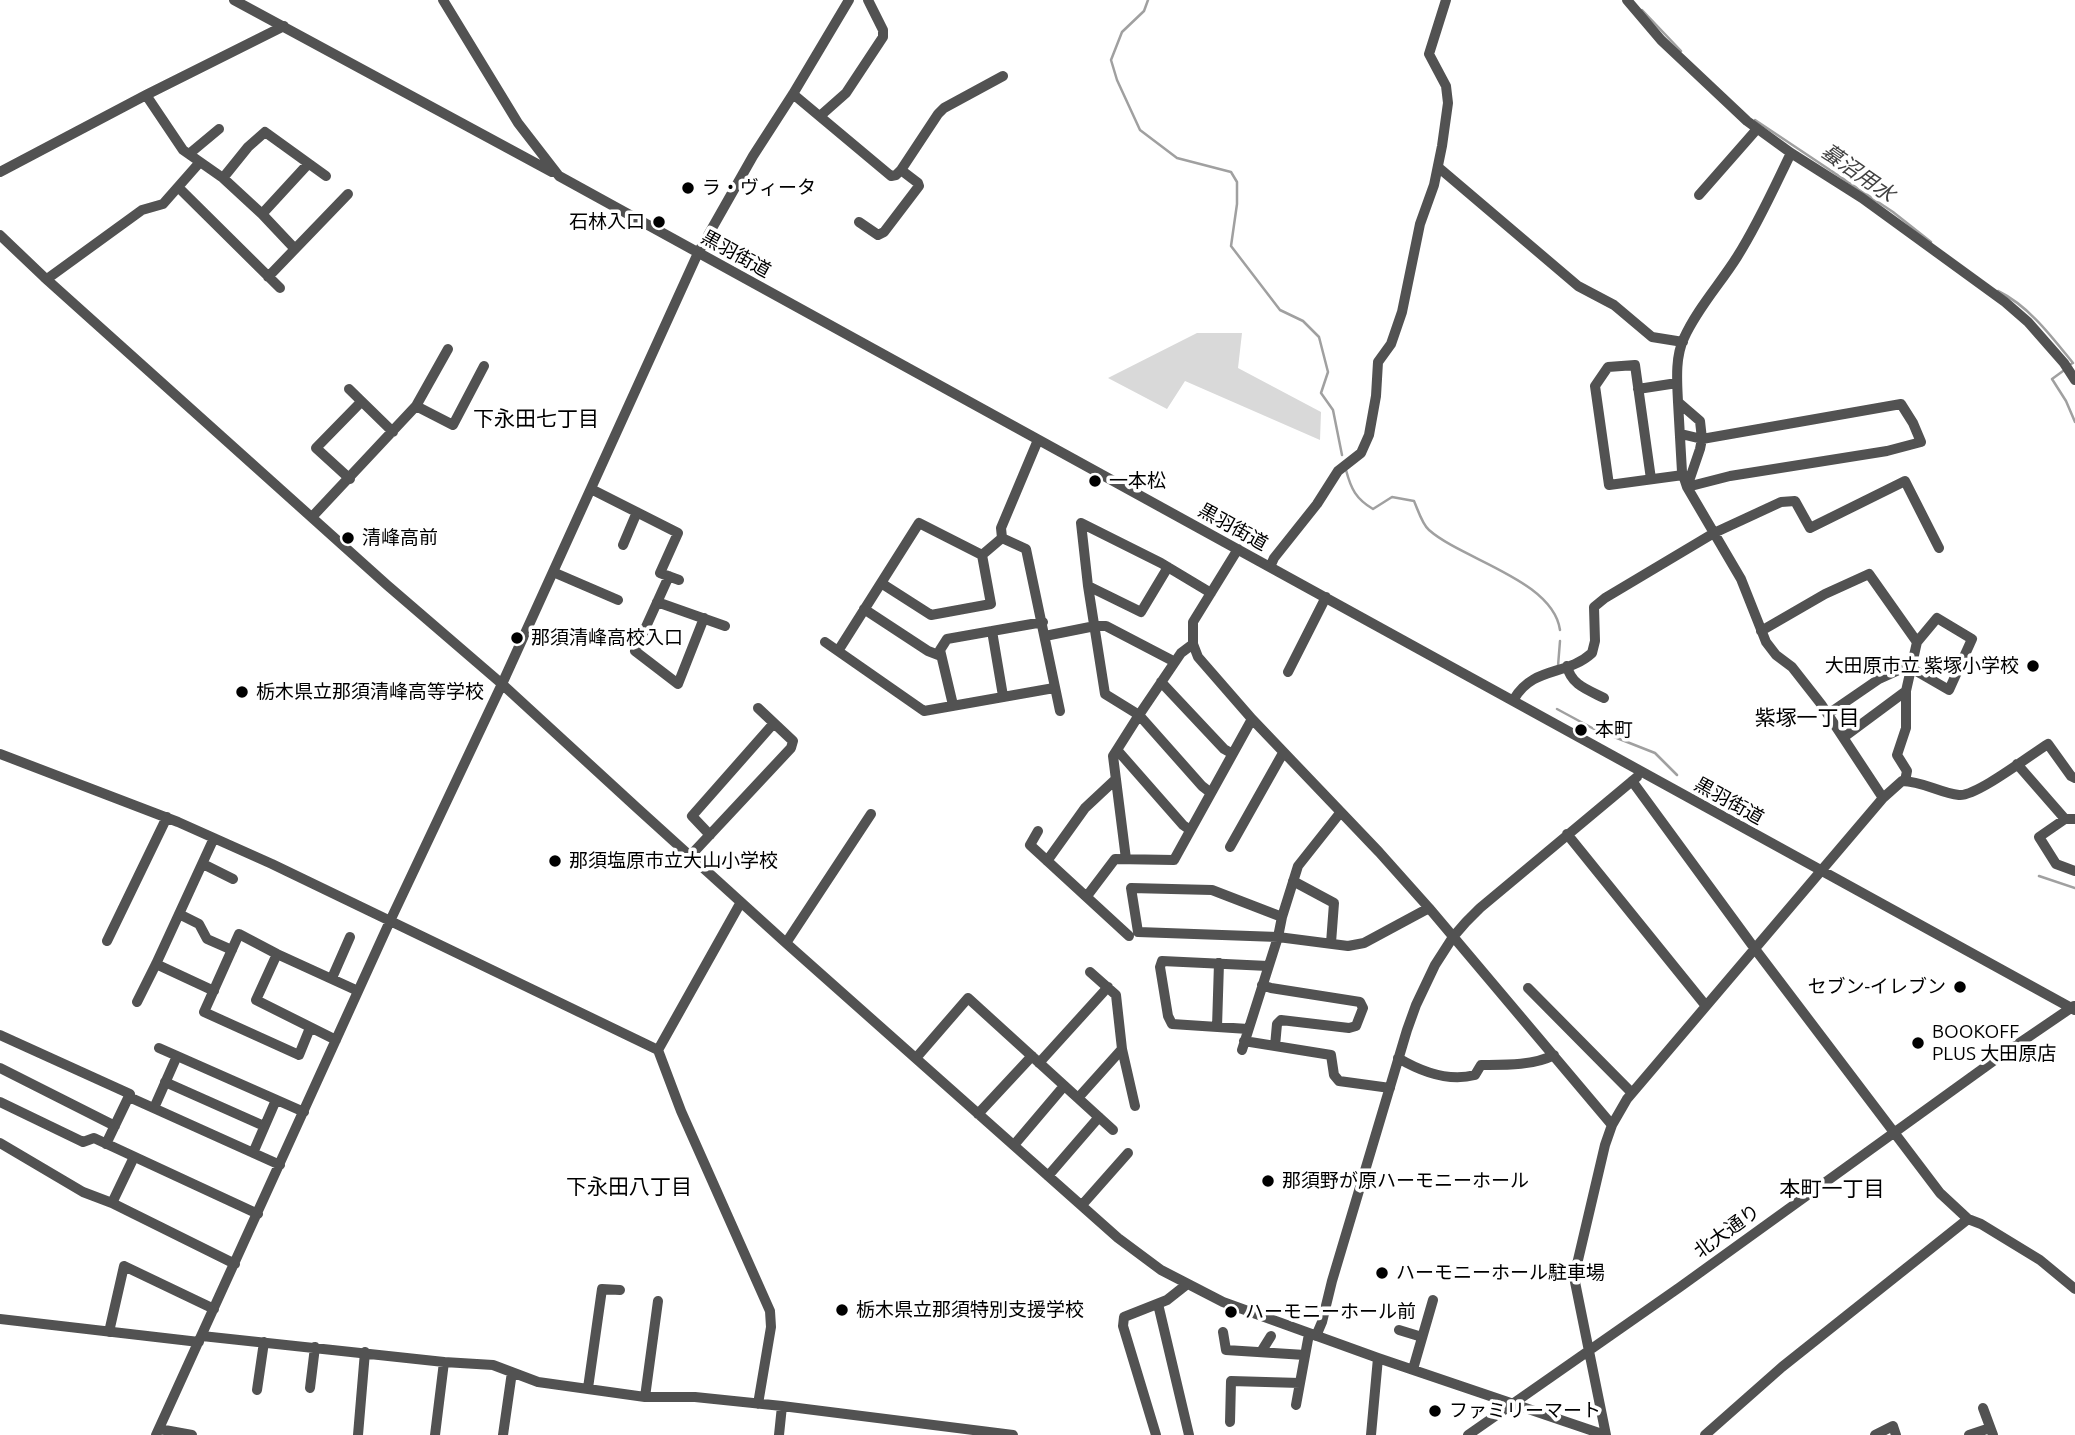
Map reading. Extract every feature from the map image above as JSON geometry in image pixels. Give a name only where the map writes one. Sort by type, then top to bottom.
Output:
[{"type":"street","points":[[234,0],[559,176]]},
{"type":"street","name":"黒羽街道","points":[[443,0],[518,122],[559,176],[1514,699],[1821,871],[2074,1007]]},
{"type":"street","points":[[192,1435],[157,1432],[698,253],[753,156],[849,0]]},
{"type":"street","points":[[820,116],[846,93],[883,37],[883,30],[868,0]]},
{"type":"street","points":[[1269,567],[1317,505],[1338,471],[1361,453],[1369,435],[1376,396],[1378,362],[1391,344],[1402,312],[1420,224],[1438,167],[1448,103],[1446,86],[1429,54],[1446,0]]},
{"type":"street","points":[[1627,0],[1661,40],[1757,129],[1862,198],[2005,302],[2028,322],[2064,363],[2075,380]]},
{"type":"street","points":[[0,172],[146,94],[284,26]]},
{"type":"street","points":[[793,94],[888,175],[896,175],[944,108],[1003,76]]},
{"type":"street","points":[[146,94],[183,150],[223,178],[295,249]]},
{"type":"street","points":[[1699,195],[1757,129]]},
{"type":"street","points":[[189,154],[219,130]]},
{"type":"street","points":[[223,178],[248,147],[265,132],[326,176]]},
{"type":"street","points":[[1791,153],[1763,211],[1683,342],[1677,383],[1683,475],[1687,487],[1741,579],[1766,642],[1776,655],[1792,667],[1828,714],[1883,798]]},
{"type":"street","points":[[47,279],[142,210],[163,204],[200,162]]},
{"type":"street","points":[[262,214],[308,164]]},
{"type":"street","points":[[1438,167],[1578,286],[1614,305],[1652,337],[1683,342]]},
{"type":"street","points":[[859,222],[878,235],[884,232],[919,186],[901,170]]},
{"type":"street","points":[[178,187],[280,288]]},
{"type":"street","points":[[268,277],[348,194]]},
{"type":"street","points":[[0,235],[387,585],[502,684],[786,943],[1118,1238],[1186,1285],[1237,1307],[1605,1435],[1574,1277],[1605,1145],[1612,1125],[1632,1093],[1883,798],[1902,781],[1912,781],[1962,796],[1977,791],[2048,744],[2075,778]]},
{"type":"street","points":[[312,517],[416,406],[448,349]]},
{"type":"street","points":[[1651,479],[1635,365],[1608,367],[1595,386],[1609,485],[1683,475]]},
{"type":"street","points":[[416,406],[453,425],[484,366]]},
{"type":"street","points":[[1638,389],[1677,383]]},
{"type":"street","points":[[349,389],[393,432]]},
{"type":"street","points":[[350,479],[316,448],[361,402]]},
{"type":"street","points":[[1678,402],[1700,421],[1702,439],[1687,487]]},
{"type":"street","points":[[1681,434],[1702,439],[1901,404],[1921,442],[1887,451],[1730,476],[1687,487]]},
{"type":"street","points":[[1002,538],[1001,528],[1038,440]]},
{"type":"street","points":[[1514,699],[1526,683],[1587,658],[1592,653],[1595,641],[1594,607],[1605,598],[1714,533],[1781,502],[1795,501],[1810,528],[1905,481],[1939,548]]},
{"type":"street","points":[[591,489],[678,533],[660,573],[674,578],[657,602],[635,651],[678,684],[704,618]]},
{"type":"street","points":[[623,545],[637,512]]},
{"type":"street","points":[[838,651],[919,523],[982,555]]},
{"type":"street","points":[[1211,793],[1139,715],[1105,694],[1081,523],[1168,567],[1212,593]]},
{"type":"street","points":[[982,555],[1002,538]]},
{"type":"street","points":[[1002,538],[1026,549],[1060,711]]},
{"type":"street","points":[[1238,550],[1193,622],[1193,644],[1198,657],[1251,719],[1429,908],[1612,1125]]},
{"type":"street","points":[[881,583],[931,615],[991,604],[982,555]]},
{"type":"street","points":[[1088,586],[1140,612],[1168,567]]},
{"type":"street","points":[[553,572],[618,600]]},
{"type":"street","points":[[1761,631],[1825,594],[1868,574],[1917,642]]},
{"type":"street","points":[[1288,672],[1326,597]]},
{"type":"street","points":[[657,602],[725,626]]},
{"type":"street","points":[[864,609],[928,651],[941,656]]},
{"type":"street","points":[[1905,781],[1907,771],[1897,755],[1906,728],[1906,691],[1911,666],[1917,642],[1937,618],[1972,639],[1948,690],[1911,666]]},
{"type":"street","points":[[953,705],[940,650],[947,639],[1042,622]]},
{"type":"street","points":[[1045,636],[1106,626],[1175,662]]},
{"type":"street","points":[[992,631],[1003,696]]},
{"type":"street","points":[[825,642],[924,711],[1054,688]]},
{"type":"street","points":[[1126,859],[1113,757],[1181,653],[1193,644]]},
{"type":"street","points":[[1567,666],[1574,681],[1604,698]]},
{"type":"street","points":[[1828,714],[1879,679],[1911,666]]},
{"type":"street","points":[[1161,682],[1224,749],[1231,753]]},
{"type":"street","points":[[1844,737],[1906,691]]},
{"type":"street","points":[[690,856],[791,748],[793,741],[758,708]]},
{"type":"street","points":[[1087,896],[1115,859],[1174,860],[1251,719]]},
{"type":"street","points":[[710,835],[692,816],[774,723]]},
{"type":"street","points":[[1118,751],[1190,830]]},
{"type":"street","points":[[1230,847],[1283,753]]},
{"type":"street","points":[[0,754],[167,817],[214,838],[335,893],[658,1050],[681,1111],[770,1311],[771,1327],[758,1404]]},
{"type":"street","points":[[2017,764],[2070,819],[2039,837],[2056,864],[2075,871]]},
{"type":"street","points":[[1296,1405],[1305,1355],[1312,1335],[1322,1322],[1398,1058],[1425,983],[1453,937],[1480,908],[1642,772]]},
{"type":"street","points":[[1047,860],[1085,807],[1116,779]]},
{"type":"street","points":[[1632,781],[1940,1193],[1968,1219],[2040,1260],[2075,1289]]},
{"type":"street","points":[[1339,813],[1298,866],[1243,1046],[1275,1046],[1331,1055],[1334,1075],[1339,1081],[1390,1088]]},
{"type":"street","points":[[786,943],[871,814]]},
{"type":"street","points":[[107,941],[167,817]]},
{"type":"street","points":[[1038,831],[1030,845],[1129,936]]},
{"type":"street","points":[[1567,834],[1706,1006]]},
{"type":"street","points":[[137,1002],[214,838]]},
{"type":"street","points":[[203,864],[233,879]]},
{"type":"street","points":[[1293,881],[1334,903],[1331,943]]},
{"type":"street","points":[[1282,917],[1212,890],[1131,888],[1138,933],[1278,937],[1348,946],[1364,943],[1429,908]]},
{"type":"street","points":[[658,1050],[741,902]]},
{"type":"street","points":[[180,914],[199,924],[207,939],[232,950]]},
{"type":"street","points":[[310,1028],[299,1055],[204,1012],[239,934],[358,991]]},
{"type":"street","points":[[332,978],[351,937]]},
{"type":"street","points":[[277,954],[256,1000],[336,1040]]},
{"type":"street","points":[[1248,1029],[1172,1024],[1168,1016],[1160,967],[1163,961],[1268,967]]},
{"type":"street","points":[[1217,1027],[1219,963]]},
{"type":"street","points":[[156,964],[214,991]]},
{"type":"street","points":[[1090,972],[1116,995],[1122,1049],[1135,1106]]},
{"type":"street","points":[[1262,985],[1360,1002],[1363,1008],[1356,1026],[1349,1028],[1281,1020],[1277,1024],[1275,1046]]},
{"type":"street","points":[[978,1114],[1108,987]]},
{"type":"street","points":[[1528,988],[1632,1093]]},
{"type":"street","points":[[916,1058],[968,998],[1114,1130]]},
{"type":"street","name":"北大通り","points":[[1468,1435],[1999,1057],[2074,1007]]},
{"type":"street","points":[[0,1035],[280,1166]]},
{"type":"street","points":[[159,1048],[304,1112]]},
{"type":"street","points":[[1078,1098],[1122,1049]]},
{"type":"street","points":[[1398,1058],[1416,1068],[1446,1076],[1466,1077],[1475,1075],[1480,1065],[1513,1064],[1547,1059],[1554,1055]]},
{"type":"street","points":[[154,1108],[177,1056]]},
{"type":"street","points":[[0,1068],[115,1126]]},
{"type":"street","points":[[165,1082],[264,1126]]},
{"type":"street","points":[[1014,1145],[1065,1086]]},
{"type":"street","points":[[106,1144],[129,1097]]},
{"type":"street","points":[[253,1153],[275,1100]]},
{"type":"street","points":[[0,1102],[83,1142],[94,1138],[258,1214]]},
{"type":"street","points":[[1048,1175],[1099,1118]]},
{"type":"street","points":[[0,1143],[83,1192],[112,1203],[234,1264]]},
{"type":"street","points":[[1082,1205],[1128,1153]]},
{"type":"street","points":[[112,1203],[134,1157]]},
{"type":"street","points":[[1705,1435],[1782,1367],[1968,1219]]},
{"type":"street","points":[[109,1332],[124,1266],[214,1309]]},
{"type":"street","points":[[1156,1435],[1123,1326],[1124,1317],[1158,1304],[1186,1285]]},
{"type":"street","points":[[588,1388],[602,1289],[620,1290]]},
{"type":"street","points":[[1413,1369],[1433,1300]]},
{"type":"street","points":[[646,1396],[658,1301]]},
{"type":"street","points":[[1158,1304],[1189,1435]]},
{"type":"street","points":[[0,1319],[109,1332],[264,1342],[493,1365],[538,1382],[646,1396],[695,1397],[782,1406],[1013,1435]]},
{"type":"street","points":[[1399,1330],[1422,1337]]},
{"type":"street","points":[[1223,1332],[1226,1350],[1305,1355]]},
{"type":"street","points":[[1261,1352],[1272,1336]]},
{"type":"street","points":[[257,1390],[264,1342]]},
{"type":"street","points":[[310,1388],[315,1347]]},
{"type":"street","points":[[358,1435],[365,1352]]},
{"type":"street","points":[[1371,1435],[1378,1358]]},
{"type":"street","points":[[435,1435],[444,1362]]},
{"type":"street","points":[[503,1435],[512,1372]]},
{"type":"street","points":[[1230,1422],[1231,1381],[1300,1383]]},
{"type":"street","points":[[779,1435],[782,1406]]},
{"type":"street","points":[[1969,1435],[1992,1432],[1983,1408]]},
{"type":"street","points":[[1875,1435],[1893,1426],[1896,1435]]},
{"type":"shaded area","points":[[1197,333],[1242,333],[1238,368],[1321,412],[1320,440],[1185,381],[1167,409],[1108,378]]},
{"type":"waterway","points":[[1148,0],[1144,11],[1122,32],[1111,60],[1117,80],[1140,130],[1177,158],[1231,172],[1237,182],[1231,246],[1280,310],[1303,321],[1319,337],[1328,372],[1321,393],[1333,410],[1342,455]]},
{"type":"waterway","name":"蟇沼用水","points":[[1642,10],[1681,51]]},
{"type":"waterway","name":"蟇沼用水","points":[[1755,120],[1893,212],[1931,242]]},
{"type":"waterway","name":"蟇沼用水","points":[[1998,291],[2020,305],[2039,323],[2073,363],[2071,364]]},
{"type":"waterway","name":"蟇沼用水","points":[[2063,371],[2052,379],[2075,422]]},
{"type":"waterway","points":[[1346,470],[1355,493],[1373,509],[1392,497],[1414,501],[1429,530],[1444,541],[1524,584],[1554,613],[1560,630]]},
{"type":"waterway","points":[[1558,666],[1560,641]]},
{"type":"waterway","points":[[1557,709],[1594,729],[1655,753],[1677,775]]},
{"type":"waterway","points":[[2039,876],[2075,888]]},
{"type":"place","name":"ラ・ヴィータ","points":[[688,188]]},
{"type":"place","name":"石林入口","points":[[659,222]]},
{"type":"place","name":"一本松","points":[[1095,481]]},
{"type":"place","name":"清峰高前","points":[[348,538]]},
{"type":"place","name":"那須清峰高校入口","points":[[517,638]]},
{"type":"place","name":"大田原市立 紫塚小学校","points":[[2033,666]]},
{"type":"place","name":"栃木県立那須清峰高等学校","points":[[242,692]]},
{"type":"place","name":"本町","points":[[1581,730]]},
{"type":"place","name":"那須塩原市立大山小学校","points":[[555,861]]},
{"type":"place","name":"セブン-イレブン","points":[[1960,987]]},
{"type":"place","name":"BOOKOFF PLUS 大田原店","points":[[1918,1043]]},
{"type":"place","name":"那須野が原ハーモニーホール","points":[[1268,1181]]},
{"type":"place","name":"ハーモニーホール駐車場","points":[[1382,1273]]},
{"type":"place","name":"栃木県立那須特別支援学校","points":[[842,1310]]},
{"type":"place","name":"ハーモニーホール前","points":[[1231,1312]]},
{"type":"place","name":"ファミリーマート","points":[[1435,1411]]},
{"type":"district","name":"下永田七丁目","points":[[536,419]]},
{"type":"district","name":"紫塚一丁目","points":[[1807,718]]},
{"type":"district","name":"下永田八丁目","points":[[629,1187]]},
{"type":"district","name":"本町一丁目","points":[[1832,1189]]}]
